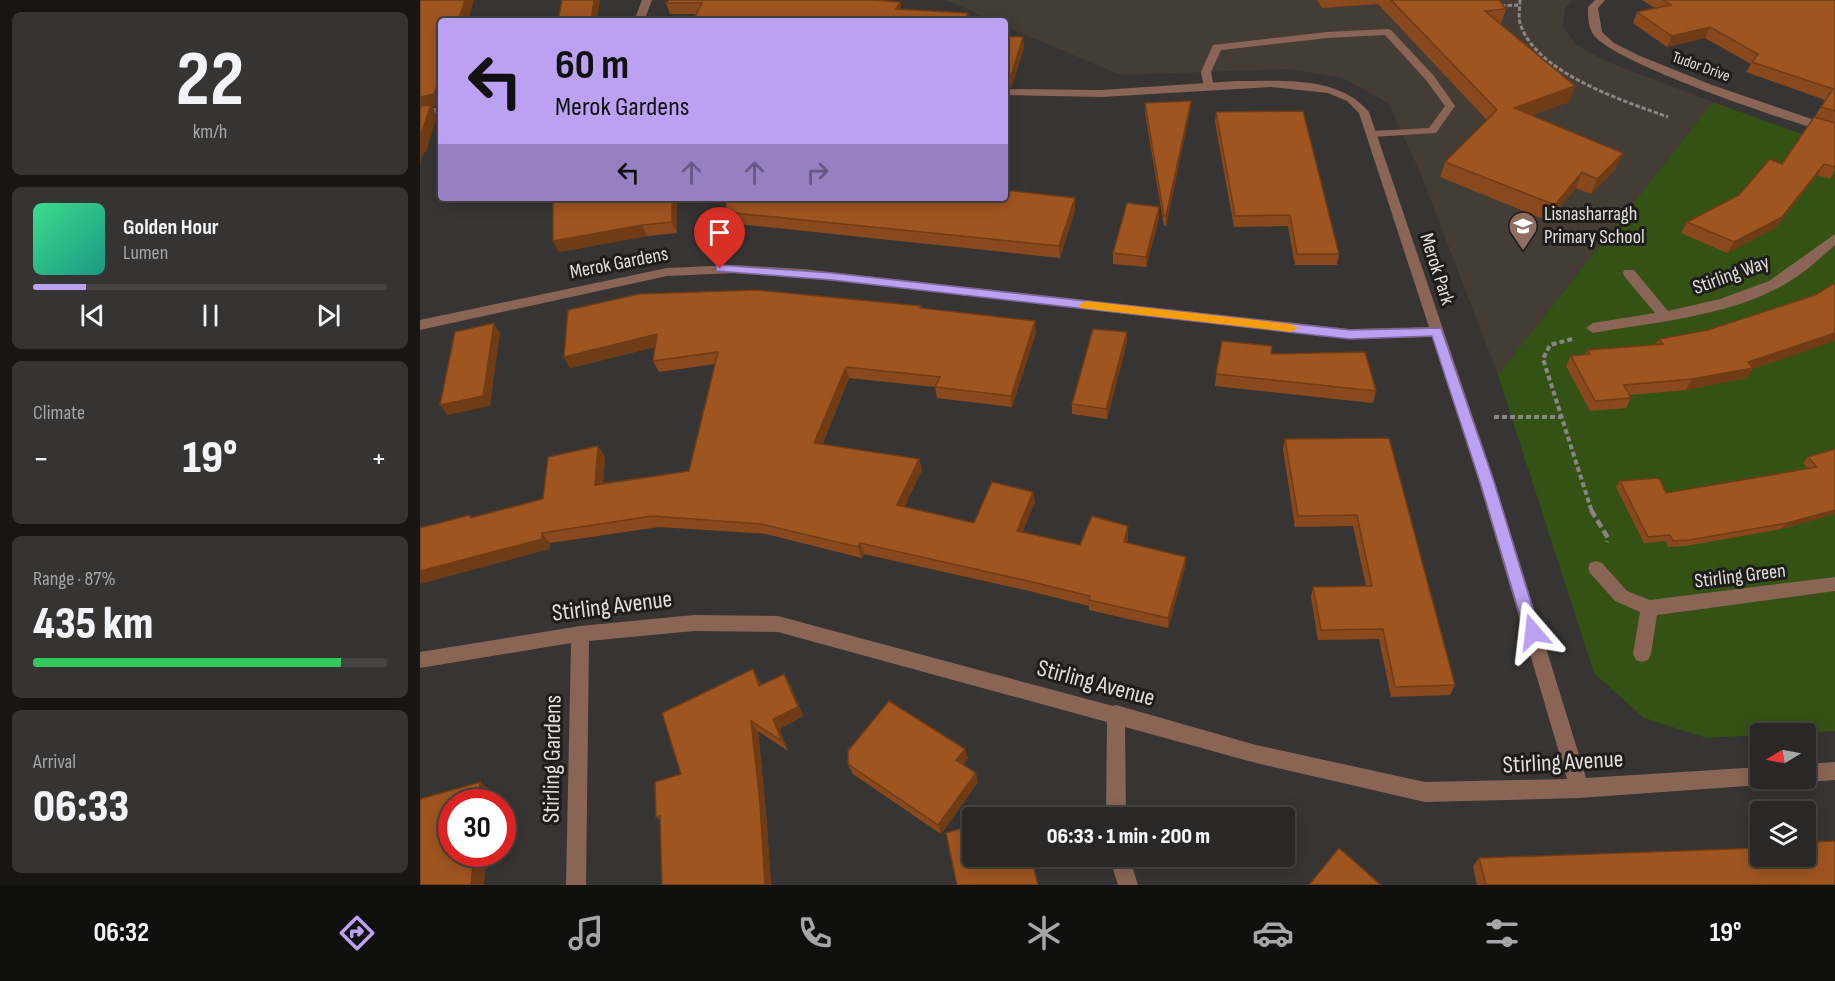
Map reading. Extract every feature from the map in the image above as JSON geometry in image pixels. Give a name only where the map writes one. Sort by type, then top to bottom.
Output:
[{"type":"street","points":[[640,18],[647,0]]},
{"type":"street","name":"Tudor Drive","points":[[1600,0],[1593,7],[1593,20],[1598,35],[1620,52],[1835,131]]},
{"type":"street","points":[[1209,87],[1206,72],[1217,47],[1327,35],[1388,32],[1431,78],[1450,106],[1432,131],[1372,134]]},
{"type":"street","name":"Merok Park","points":[[1008,92],[1112,93],[1209,87],[1300,85],[1329,90],[1350,99],[1364,112],[1494,504],[1579,788]]},
{"type":"street","points":[[420,113],[438,110]]},
{"type":"street","name":"Stirling Way","points":[[1593,328],[1693,310],[1765,289],[1802,266],[1835,238]]},
{"type":"street","name":"Merok Gardens","points":[[420,325],[667,272],[698,268],[832,276],[1350,334],[1436,332]]},
{"type":"street","points":[[1629,273],[1664,315]]},
{"type":"street","points":[[1596,568],[1621,596],[1649,608],[1642,654]]},
{"type":"street","name":"Stirling Green","points":[[1649,608],[1835,584]]},
{"type":"street","name":"Stirling Avenue","points":[[420,660],[580,634],[694,622],[777,624],[1116,714],[1256,754],[1425,792],[1579,788],[1750,777]]},
{"type":"street","name":"Stirling Gardens","points":[[576,885],[580,634]]},
{"type":"street","points":[[1116,714],[1116,807]]},
{"type":"street","points":[[1816,772],[1835,771]]},
{"type":"street","points":[[1122,867],[1128,885]]},
{"type":"path","points":[[1520,0],[1516,11],[1524,32],[1539,52],[1570,75],[1612,96],[1668,117]]},
{"type":"path","points":[[1496,6],[1518,5]]},
{"type":"path","points":[[1593,328],[1569,341],[1551,344],[1546,349],[1543,359],[1588,506],[1608,538],[1596,568]]},
{"type":"path","points":[[1465,418],[1562,417]]},
{"type":"shaded area","name":"Lisnasharragh Primary School","points":[[946,0],[1573,0],[1565,8],[1563,26],[1575,44],[1605,61],[1713,102],[1498,375],[1420,172],[1388,103],[1341,77],[1287,69],[1121,75],[1008,27],[1008,18],[987,18]]},
{"type":"green space","points":[[1713,102],[1835,146],[1835,731],[1816,732],[1816,723],[1750,723],[1750,736],[1707,738],[1644,718],[1594,673],[1498,375]]},
{"type":"building","points":[[420,0],[465,0],[459,18],[438,18],[438,83],[434,94],[420,97]]},
{"type":"building","points":[[562,0],[594,0],[591,18],[559,18]]},
{"type":"building","points":[[669,0],[873,0],[900,2],[896,9],[968,13],[966,18],[694,18],[702,3],[666,3]]},
{"type":"building","points":[[1391,0],[1499,0],[1506,9],[1485,11],[1575,86],[1514,108],[1623,153],[1597,179],[1582,172],[1555,205],[1445,162],[1497,110]]},
{"type":"building","points":[[1663,0],[1835,0],[1835,111],[1821,107],[1833,89],[1752,62],[1758,54],[1710,27],[1672,36],[1637,12],[1671,5]]},
{"type":"building","points":[[1008,36],[1023,37],[1011,76],[1008,76]]},
{"type":"building","points":[[1191,101],[1166,216],[1164,216],[1145,103]]},
{"type":"building","points":[[431,105],[420,137],[420,106]]},
{"type":"building","points":[[1303,111],[1339,254],[1297,254],[1290,215],[1235,216],[1216,112]]},
{"type":"building","points":[[1814,117],[1835,123],[1835,167],[1824,164],[1782,217],[1734,242],[1687,222],[1739,195],[1770,159],[1782,164]]},
{"type":"building","points":[[1008,190],[1075,198],[1059,246],[724,212],[727,201],[1008,201]]},
{"type":"building","points":[[553,201],[672,201],[672,222],[553,241]]},
{"type":"building","points":[[1127,203],[1159,207],[1146,257],[1113,253]]},
{"type":"building","points":[[1835,283],[1835,333],[1748,362],[1753,368],[1692,379],[1624,385],[1631,398],[1595,401],[1571,356],[1590,354],[1587,350],[1663,344],[1659,339],[1708,330],[1815,295]]},
{"type":"building","points":[[756,290],[921,306],[920,308],[1035,321],[1011,396],[935,387],[940,377],[846,367],[814,443],[919,459],[897,505],[974,523],[992,482],[1033,492],[1017,531],[1080,545],[1092,516],[1128,526],[1124,542],[1186,557],[1168,618],[1089,600],[1090,596],[860,543],[858,547],[761,524],[652,516],[542,533],[542,539],[420,571],[420,528],[543,499],[548,457],[598,446],[595,485],[689,471],[718,352],[653,361],[657,334],[564,357],[568,310],[639,294]]},
{"type":"building","points":[[494,323],[483,396],[440,405],[455,332]]},
{"type":"building","points":[[1093,329],[1127,332],[1106,409],[1072,404]]},
{"type":"building","points":[[1222,341],[1272,346],[1271,354],[1365,352],[1376,391],[1216,374]]},
{"type":"building","points":[[1389,438],[1455,685],[1395,687],[1383,629],[1321,630],[1313,587],[1372,586],[1357,515],[1298,516],[1285,439]]},
{"type":"building","points":[[1835,449],[1835,510],[1787,523],[1690,540],[1673,541],[1670,535],[1648,537],[1620,481],[1659,478],[1666,493],[1817,467],[1808,457]]},
{"type":"building","points":[[753,669],[759,686],[784,674],[798,707],[773,719],[782,741],[751,721],[760,803],[765,885],[662,885],[660,816],[656,817],[655,782],[681,774],[662,713]]},
{"type":"building","points":[[889,701],[965,749],[956,760],[976,773],[938,825],[848,764],[848,751]]},
{"type":"building","points":[[480,782],[479,789],[455,789]]},
{"type":"building","points":[[438,794],[438,867],[473,867],[471,885],[420,885],[420,799]]},
{"type":"building","points":[[962,828],[962,867],[1034,867],[1038,885],[957,885],[946,833]]},
{"type":"building","points":[[1835,841],[1835,885],[1486,885],[1479,858],[1750,848],[1750,867],[1816,867],[1816,842]]},
{"type":"building","points":[[1339,848],[1381,885],[1309,885]]},
{"type":"slow traffic","points":[[1086,305],[1291,328]]},
{"type":"place","name":"Lisnasharragh Primary School","points":[[1523,252]]},
{"type":"route","points":[[720,269],[832,276],[1350,334],[1436,332],[1487,482],[1533,632]]}]
